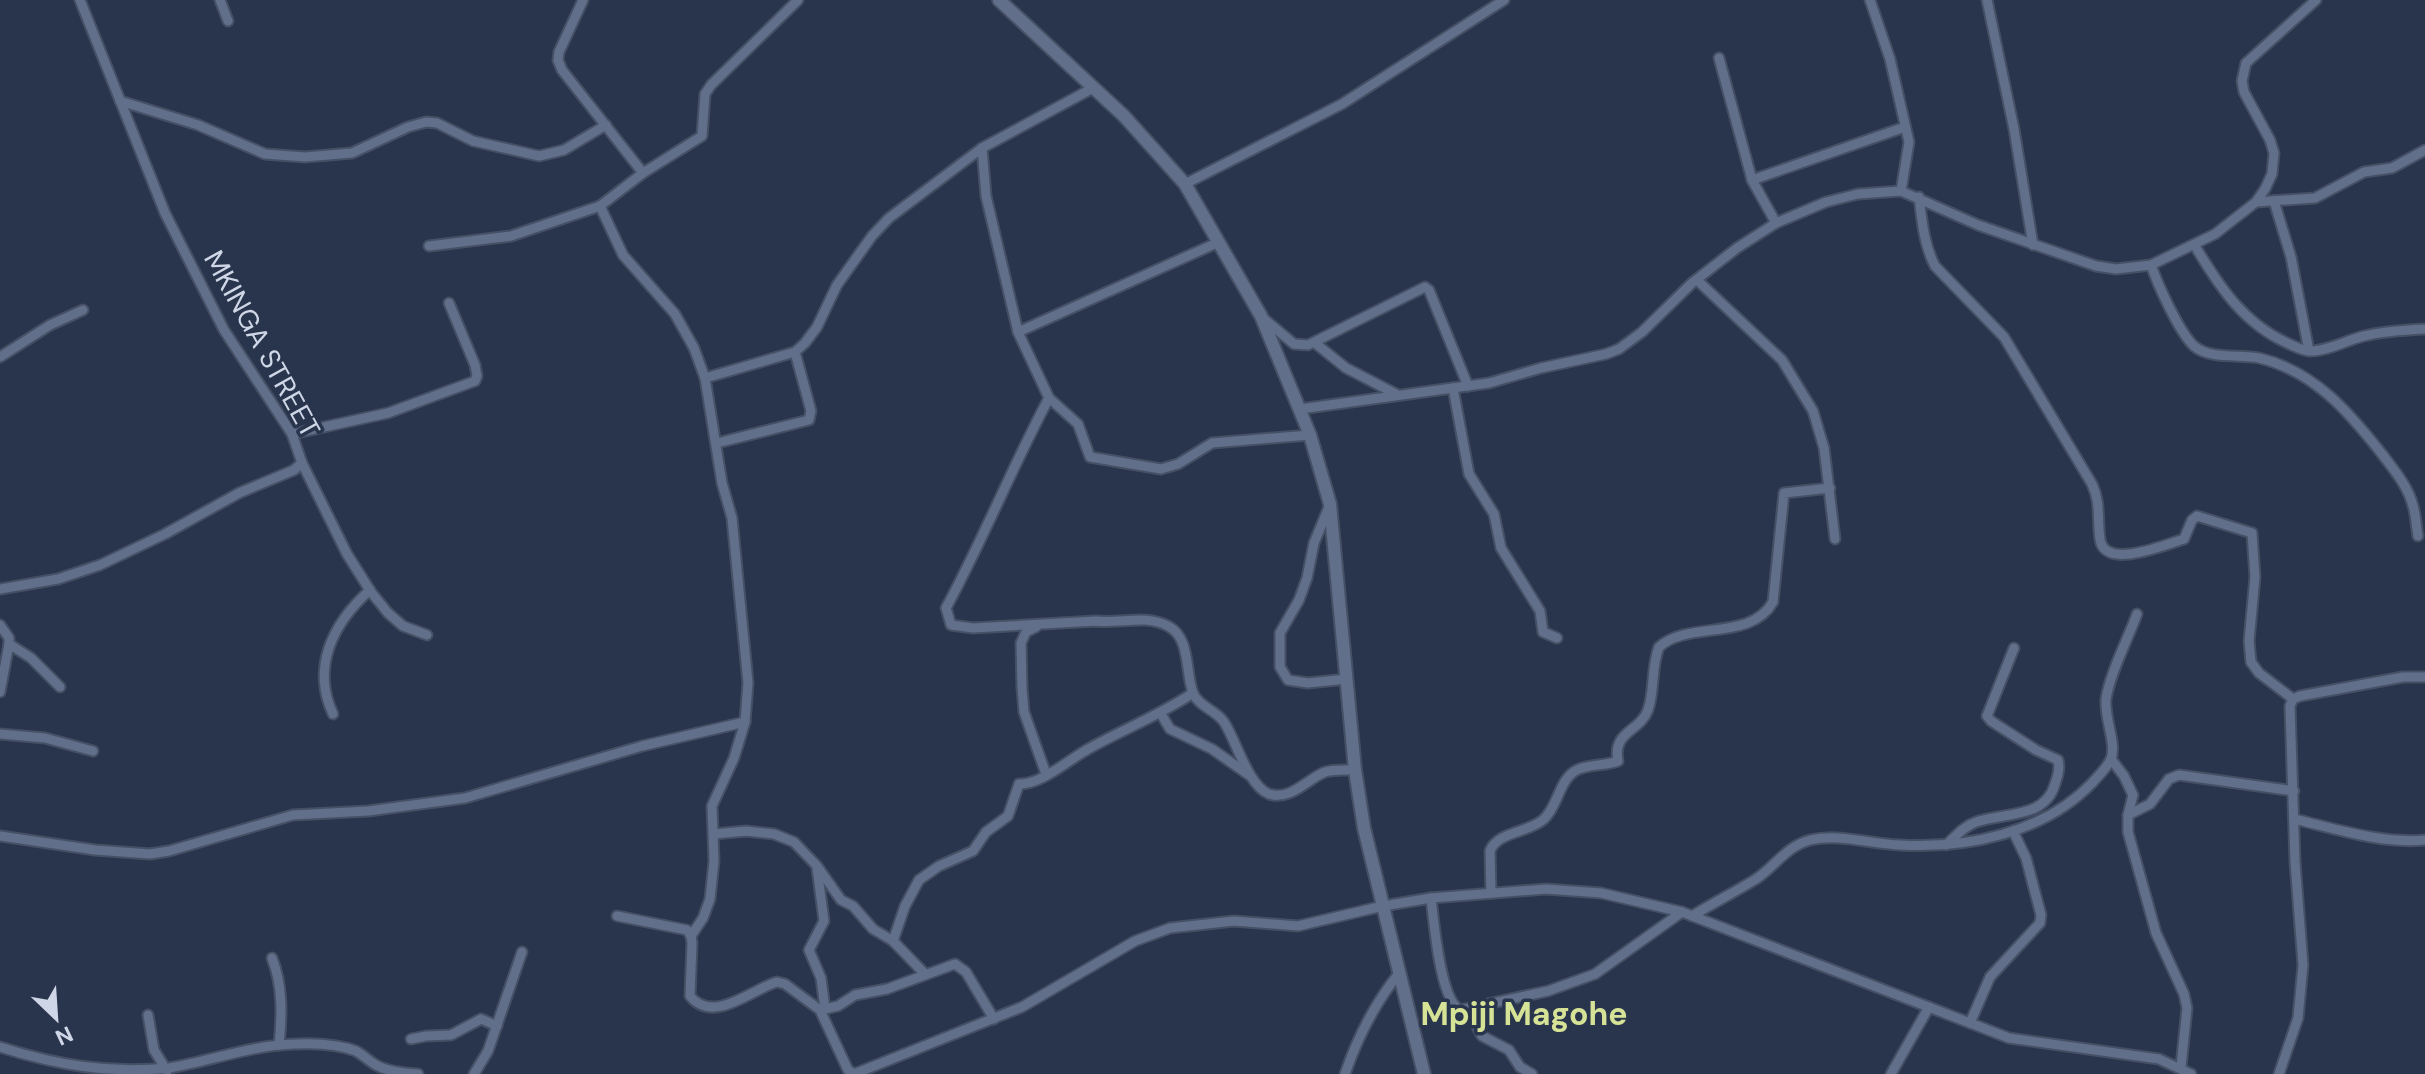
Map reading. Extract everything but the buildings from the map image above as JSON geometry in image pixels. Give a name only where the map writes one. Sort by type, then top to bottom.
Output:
[{"type":"street","name":"MKINGA STREET","points":[[80,0],[165,213],[224,330],[292,434],[302,463],[347,554],[370,590],[403,626],[427,635]]},
{"type":"street","points":[[220,0],[228,21]]},
{"type":"street","points":[[583,0],[558,60],[562,70],[643,173]]},
{"type":"street","points":[[429,246],[511,236],[600,206],[643,173],[702,136],[705,94],[711,85],[798,0]]},
{"type":"street","points":[[999,0],[1124,116],[1185,184],[1261,316],[1300,409],[1330,504],[1355,770],[1364,828],[1424,1074]]},
{"type":"street","points":[[1185,184],[1342,104],[1504,0]]},
{"type":"street","points":[[1870,0],[1890,59],[1909,142],[1901,191]]},
{"type":"street","points":[[1987,0],[2014,129],[2033,245]]},
{"type":"street","points":[[1300,409],[1489,383],[1619,349],[1737,248],[1776,223],[1844,196],[1882,190],[1901,191],[1978,225],[2096,266],[2116,269],[2151,265],[2215,234],[2256,202],[2272,174],[2274,153],[2244,92],[2242,81],[2246,63],[2316,0]]},
{"type":"street","points":[[1719,58],[1752,180],[1776,223]]},
{"type":"street","points":[[705,378],[795,352],[817,327],[837,285],[889,218],[982,148],[1093,88]]},
{"type":"street","points":[[120,101],[198,125],[265,154],[305,157],[352,153],[426,122],[437,123],[473,141],[539,156],[564,150],[606,125]]},
{"type":"street","points":[[1752,180],[1905,127]]},
{"type":"street","points":[[982,148],[986,196],[1018,332],[1049,398],[1078,424],[1090,457],[1161,469],[1178,464],[1212,443],[1310,435]]},
{"type":"street","points":[[2256,202],[2315,198],[2364,172],[2392,168],[2425,150]]},
{"type":"street","points":[[1919,197],[1926,243],[1935,266],[2004,337],[2092,484],[2098,498],[2100,541],[2105,551],[2136,554],[2184,539],[2197,516],[2252,533],[2255,577],[2249,641],[2251,662],[2259,673],[2293,699],[2403,677],[2425,677]]},
{"type":"street","points":[[2274,201],[2291,257],[2309,351]]},
{"type":"street","points":[[600,206],[623,255],[675,314],[694,348],[705,378],[733,534],[748,683],[745,722],[734,758],[712,806],[714,834],[710,899],[703,918],[691,936],[689,987],[692,1000],[708,1006],[724,1005],[777,982],[823,1009],[838,1006],[855,995],[887,989],[950,964],[959,966],[994,1019]]},
{"type":"street","points":[[1018,332],[1219,242]]},
{"type":"street","points":[[2195,246],[2220,288],[2235,306],[2280,340],[2309,351],[2362,336],[2425,329]]},
{"type":"street","points":[[2151,265],[2157,282],[2195,346],[2206,352],[2259,358],[2290,368],[2318,384],[2343,407],[2401,478],[2413,505],[2418,536]]},
{"type":"street","points":[[1697,280],[1767,344],[1796,380],[1813,411],[1821,435],[1835,539]]},
{"type":"street","points":[[1261,316],[1294,344],[1315,343],[1425,287],[1429,290],[1468,386]]},
{"type":"street","points":[[292,434],[388,413],[475,381],[475,365],[449,303]]},
{"type":"street","points":[[0,357],[50,325],[83,310]]},
{"type":"street","points":[[1315,343],[1351,371],[1396,394]]},
{"type":"street","points":[[717,443],[809,420],[811,411],[795,352]]},
{"type":"street","points":[[1453,388],[1469,474],[1494,514],[1501,548],[1540,611],[1543,632],[1557,638]]},
{"type":"street","points":[[1049,398],[946,608],[951,625],[959,628],[1096,621],[1115,624],[1141,619],[1166,625],[1181,639],[1193,693],[1224,722],[1252,776]]},
{"type":"street","points":[[0,589],[58,579],[100,565],[239,493],[294,470],[302,463]]},
{"type":"street","points":[[1491,893],[1492,845],[1540,823],[1556,804],[1565,781],[1573,772],[1618,761],[1617,748],[1624,736],[1648,712],[1659,647],[1705,631],[1750,623],[1766,615],[1773,602],[1784,493],[1788,490],[1830,488]]},
{"type":"street","points":[[1330,504],[1314,543],[1299,600],[1280,633],[1280,667],[1288,680],[1308,683],[1347,679]]},
{"type":"street","points":[[333,714],[324,695],[326,656],[349,611],[370,590]]},
{"type":"street","points":[[1431,898],[1447,989],[1456,1009],[1468,1010],[1548,991],[1595,974],[1687,914],[1758,878],[1793,847],[1811,840],[1830,838],[1899,845],[1946,845],[2013,831],[2052,813],[2083,792],[2111,759],[2112,747],[2105,712],[2107,694],[2137,614]]},
{"type":"street","points":[[0,625],[9,638],[0,692]]},
{"type":"street","points":[[1039,625],[1026,632],[1020,652],[1024,712],[1046,774]]},
{"type":"street","points":[[9,644],[31,658],[60,687]]},
{"type":"street","points":[[1946,845],[1969,825],[2031,810],[2043,805],[2052,796],[2060,768],[2058,760],[2036,750],[1987,716],[2014,648]]},
{"type":"street","points":[[893,941],[905,906],[919,880],[939,866],[973,851],[986,832],[1008,816],[1019,784],[1027,784],[1091,747],[1161,714],[1193,693]]},
{"type":"street","points":[[2279,1074],[2298,1018],[2303,965],[2295,862],[2290,706],[2293,699]]},
{"type":"street","points":[[1161,714],[1170,729],[1212,749],[1252,776],[1268,793],[1279,795],[1293,792],[1330,770],[1355,770]]},
{"type":"street","points":[[0,836],[95,850],[159,853],[293,815],[368,811],[465,798],[632,748],[745,722]]},
{"type":"street","points":[[0,734],[45,738],[93,751]]},
{"type":"street","points":[[2111,759],[2133,795],[2128,832],[2156,933],[2184,994],[2187,1008],[2181,1067]]},
{"type":"street","points":[[2128,815],[2150,804],[2169,779],[2179,775],[2294,791]]},
{"type":"street","points":[[2294,819],[2370,836],[2425,840]]},
{"type":"street","points":[[714,834],[746,831],[774,834],[794,842],[817,866],[844,903],[853,906],[873,929],[893,941],[925,974]]},
{"type":"street","points":[[1970,1023],[1990,977],[2040,923],[2041,915],[2026,858],[2013,831]]},
{"type":"street","points":[[817,866],[824,921],[809,950],[821,978],[823,1009],[848,1070],[854,1074],[994,1019],[1061,987],[1135,941],[1170,928],[1234,921],[1298,926],[1431,898],[1546,889],[1601,893],[1687,914],[2009,1038],[2159,1059],[2191,1074]]},
{"type":"street","points":[[617,916],[687,930],[691,936]]},
{"type":"street","points":[[474,1074],[488,1051],[522,952]]},
{"type":"street","points":[[272,958],[277,971],[281,1009],[279,1045]]},
{"type":"street","points":[[1345,1074],[1377,1000],[1400,972]]},
{"type":"street","points":[[1894,1073],[1929,1007]]},
{"type":"street","points":[[1468,1010],[1482,1036],[1509,1050],[1520,1067],[1532,1074]]},
{"type":"street","points":[[148,1015],[154,1050],[167,1072]]},
{"type":"street","points":[[411,1039],[451,1035],[481,1019],[497,1026]]},
{"type":"street","points":[[0,1047],[55,1069],[167,1072],[279,1045],[342,1046],[359,1052],[391,1072],[418,1074]]},
{"type":"district","name":"Mpiji Magohe","points":[[1524,1014]]}]
